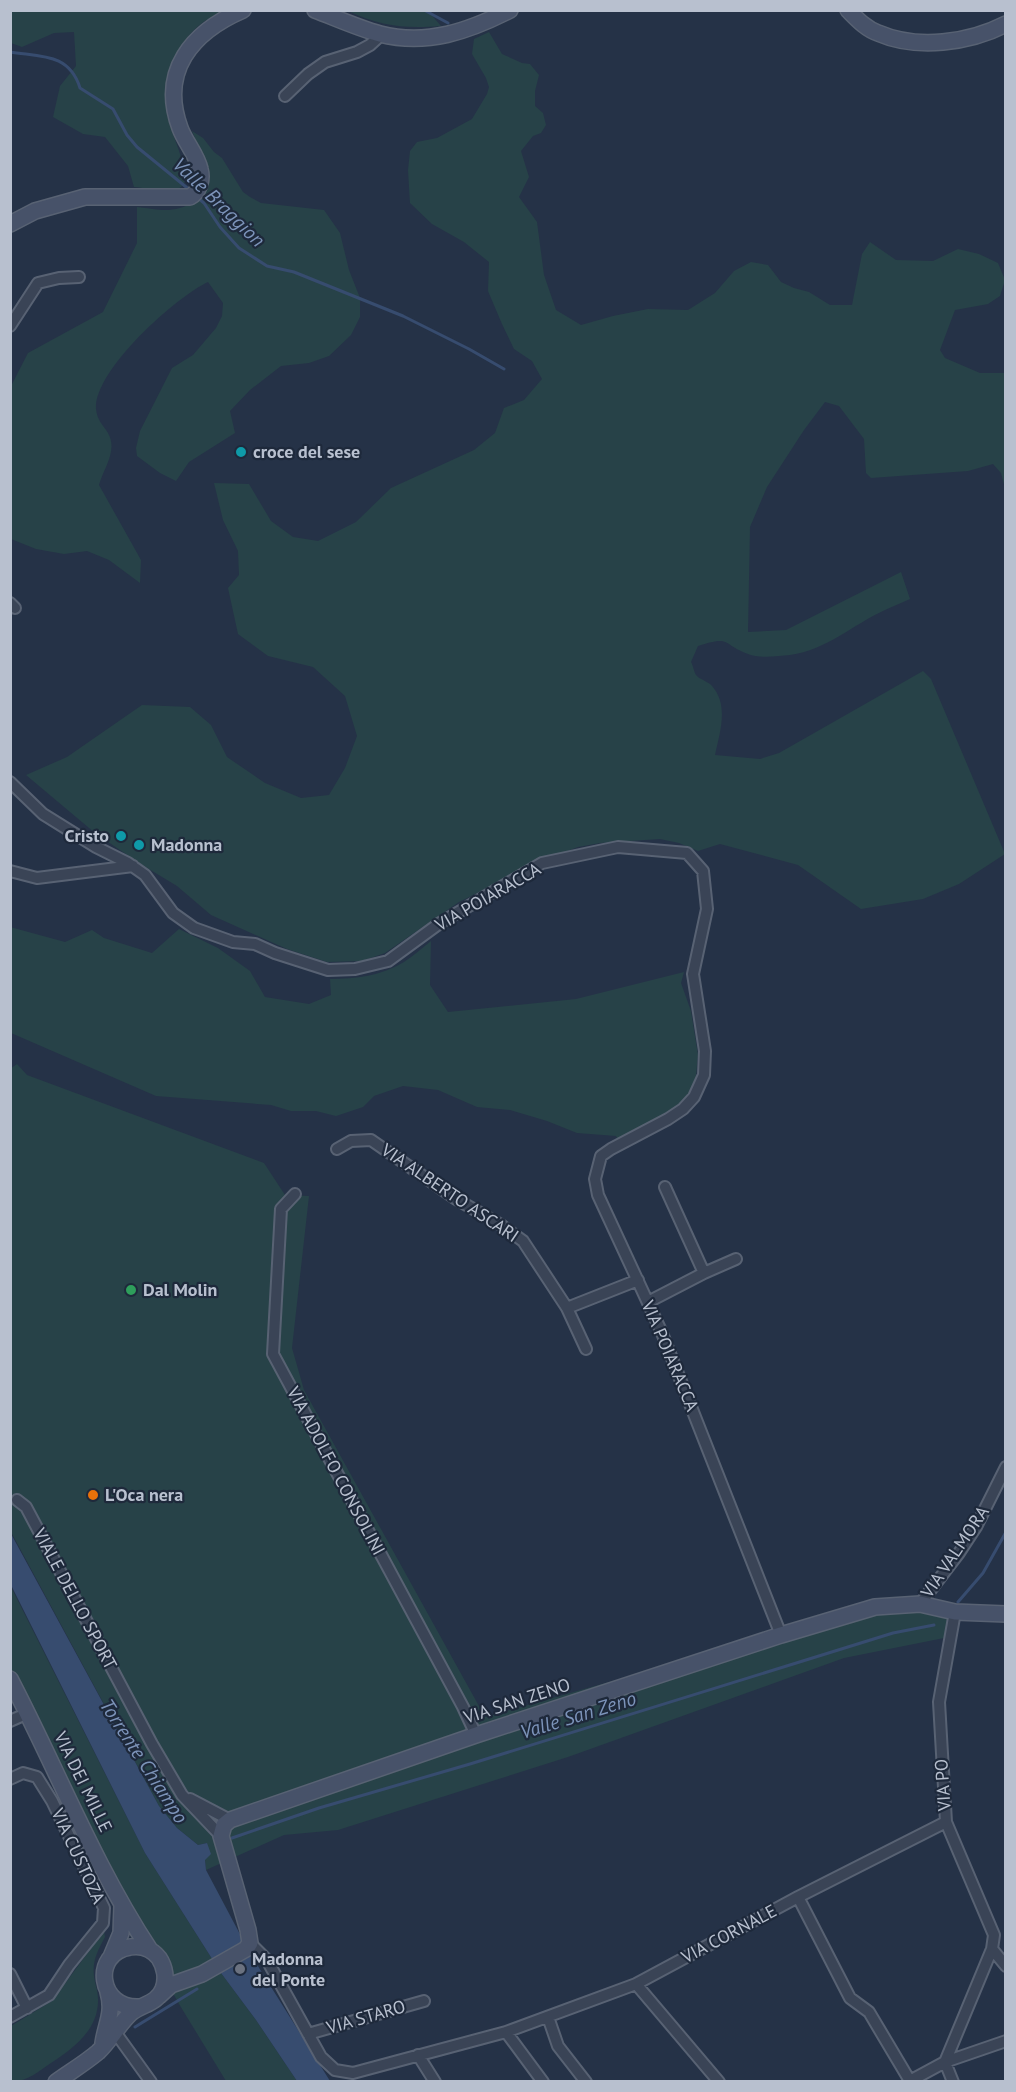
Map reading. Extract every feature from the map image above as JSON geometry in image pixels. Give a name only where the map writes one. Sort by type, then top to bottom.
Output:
[{"type":"street","points":[[10,224],[35,211],[85,197],[190,197],[196,194],[200,186],[200,170],[180,130],[172,97],[176,68],[192,45],[222,20],[243,10]]},
{"type":"street","points":[[315,10],[382,34],[412,38],[454,34],[485,23],[510,10]]},
{"type":"street","points":[[848,10],[860,22],[877,33],[909,41],[944,41],[1004,29]]},
{"type":"street","points":[[285,96],[308,74],[325,62],[357,52],[370,45],[382,34]]},
{"type":"street","points":[[10,326],[38,283],[59,278],[79,277]]},
{"type":"street","name":"VIA POIARACCA","points":[[10,782],[43,814],[145,875],[173,913],[194,928],[233,942],[255,944],[328,970],[356,969],[388,961],[440,923],[542,863],[618,847],[687,853],[703,871],[707,909],[693,974],[705,1051],[704,1075],[694,1097],[683,1109],[602,1156],[595,1179],[598,1196],[663,1333],[781,1635]]},
{"type":"street","points":[[10,871],[37,878],[133,866]]},
{"type":"street","name":"VIA ALBERTO ASCARI","points":[[337,1149],[351,1141],[371,1140],[456,1199],[501,1225],[523,1241],[567,1308],[586,1349]]},
{"type":"street","points":[[665,1187],[704,1273]]},
{"type":"street","name":"VIA ADOLFO CONSOLINI","points":[[295,1194],[281,1209],[273,1354],[476,1735]]},
{"type":"street","points":[[648,1302],[704,1273],[736,1260]]},
{"type":"street","points":[[567,1308],[638,1280]]},
{"type":"street","name":"VIA VALMORA","points":[[920,1604],[976,1527],[1005,1467]]},
{"type":"street","name":"VIALE DELLO SPORT","points":[[17,1500],[26,1507],[152,1744],[182,1795],[221,1836]]},
{"type":"street","name":"VIA SAN ZENO","points":[[230,1820],[476,1735],[781,1635],[875,1607],[920,1604],[955,1612],[1005,1614]]},
{"type":"street","name":"VIA PO","points":[[955,1612],[939,1702],[945,1822],[994,1935],[992,1949],[1005,1966]]},
{"type":"street","name":"VIA DEI MILLE","points":[[10,1679],[86,1835],[122,1902],[165,1974],[163,1989],[159,1996]]},
{"type":"street","points":[[10,1721],[28,1713]]},
{"type":"street","name":"VIA CUSTOZA","points":[[10,1779],[23,1773],[37,1777],[52,1801],[104,1908],[103,1923],[69,1965],[49,1995],[10,2017]]},
{"type":"street","points":[[56,2082],[103,2046],[131,2013],[154,2001],[171,1985],[198,1975],[248,1946],[248,1930],[221,1836],[224,1825],[230,1820],[182,1795]]},
{"type":"street","name":"VIA CORNALE","points":[[248,1946],[267,1960],[321,2057],[335,2070],[354,2073],[506,2032],[636,1984],[798,1897],[945,1822]]},
{"type":"street","points":[[798,1897],[850,1998],[869,2012],[909,2081],[945,2062],[1005,2041]]},
{"type":"street","points":[[103,2046],[111,2005],[104,1978],[106,1964],[121,1933],[122,1902]]},
{"type":"street","points":[[110,1958],[121,1949],[143,1947],[183,1971],[198,1975]]},
{"type":"street","points":[[953,2082],[945,2062],[992,1949]]},
{"type":"street","points":[[10,1974],[27,2008]]},
{"type":"street","points":[[636,1984],[720,2082]]},
{"type":"street","points":[[108,1992],[112,1998],[125,2006],[140,2007]]},
{"type":"street","name":"VIA STARO","points":[[308,2034],[424,2001]]},
{"type":"street","points":[[548,2017],[558,2046],[586,2082]]},
{"type":"street","points":[[115,2032],[151,2082]]},
{"type":"street","points":[[506,2032],[543,2082]]},
{"type":"street","points":[[418,2055],[435,2082]]},
{"type":"green space","points":[[11,11],[222,11],[201,24],[187,37],[175,57],[168,79],[167,114],[185,171],[183,185],[167,191],[134,187],[128,166],[105,137],[83,134],[53,117],[60,86],[76,66],[74,32],[54,33],[22,47],[11,43]]},
{"type":"green space","points":[[348,11],[428,11],[441,26],[393,25]]},
{"type":"green space","points":[[489,32],[502,54],[530,64],[539,75],[535,91],[535,106],[543,113],[546,125],[541,133],[533,136],[521,151],[529,177],[519,197],[537,222],[544,275],[556,310],[581,325],[648,309],[688,310],[715,293],[734,271],[751,262],[768,265],[781,282],[809,292],[830,305],[852,305],[862,254],[870,242],[896,260],[933,261],[958,249],[979,254],[998,263],[1005,280],[1000,296],[988,304],[955,310],[940,350],[945,358],[980,373],[1005,373],[1005,488],[1001,473],[993,464],[968,471],[871,478],[866,473],[864,439],[839,406],[825,402],[767,487],[750,527],[748,632],[786,630],[901,572],[910,599],[873,616],[828,643],[803,652],[769,657],[758,656],[748,654],[726,642],[716,641],[698,646],[691,662],[696,675],[712,686],[720,702],[722,719],[715,755],[760,759],[779,753],[923,671],[931,679],[1005,854],[959,884],[923,899],[861,909],[798,865],[720,844],[698,851],[679,843],[660,839],[600,843],[578,847],[546,859],[459,902],[385,953],[362,961],[327,962],[287,949],[211,915],[177,886],[95,833],[26,775],[67,757],[142,705],[190,707],[211,725],[227,757],[265,783],[301,798],[329,795],[345,768],[357,736],[345,696],[313,667],[268,656],[238,634],[228,588],[239,575],[238,551],[223,520],[214,483],[249,484],[271,521],[293,537],[318,541],[356,522],[391,488],[474,450],[495,433],[504,408],[524,400],[542,379],[532,361],[514,349],[502,324],[488,291],[489,262],[464,242],[432,224],[410,203],[408,170],[410,151],[417,142],[437,138],[472,119],[487,94],[489,87],[486,78],[472,54],[474,39]]},
{"type":"green space","points":[[192,131],[203,138],[222,158],[243,192],[250,197],[261,203],[324,210],[340,233],[349,270],[360,298],[360,317],[351,335],[329,356],[309,363],[281,366],[250,390],[230,411],[235,433],[189,462],[176,481],[160,473],[137,456],[136,448],[140,431],[172,368],[193,355],[216,328],[222,316],[223,303],[208,282],[158,318],[122,356],[108,375],[99,393],[96,409],[112,446],[99,485],[141,560],[140,583],[109,560],[87,551],[64,554],[36,549],[11,539],[10,388],[28,353],[103,312],[137,243],[137,207],[174,209],[196,201],[199,148]]},
{"type":"green space","points":[[10,927],[65,942],[92,930],[104,938],[152,953],[179,929],[218,948],[250,971],[265,997],[309,1004],[331,995],[330,979],[359,977],[386,971],[404,962],[431,941],[430,985],[448,1012],[576,999],[684,972],[681,983],[691,1011],[698,1055],[694,1097],[620,1144],[616,1136],[577,1133],[510,1110],[477,1107],[438,1090],[403,1086],[374,1096],[363,1107],[336,1116],[316,1111],[291,1111],[271,1105],[156,1096],[11,1033]]},
{"type":"green space","points":[[17,1064],[27,1075],[264,1163],[285,1195],[309,1196],[292,1348],[304,1390],[485,1717],[875,1607],[955,1612],[949,1637],[844,1658],[568,1757],[338,1830],[284,1835],[206,1870],[207,1843],[198,1845],[177,1828],[159,1806],[11,1532],[10,1069]]},
{"type":"green space","points":[[10,1585],[145,1853],[221,1973],[297,2081],[226,2081],[179,2004],[86,1835],[11,1679]]},
{"type":"green space","points":[[104,1931],[105,1937],[94,1965],[98,1999],[97,2010],[90,2028],[84,2037],[68,2051],[37,2073],[22,2080],[11,2081],[11,2026],[52,2001]]},
{"type":"water","points":[[10,1532],[159,1806],[177,1828],[198,1845],[207,1843],[211,1854],[205,1860],[206,1870],[251,1955],[330,2081],[297,2081],[221,1973],[145,1853],[11,1585]]},
{"type":"waterway","points":[[424,10],[448,23]]},
{"type":"waterway","name":"Valle Braggion","points":[[10,52],[43,56],[69,68],[80,88],[113,109],[127,135],[137,147],[191,191]]},
{"type":"waterway","name":"Valle Braggion","points":[[198,198],[239,248],[267,266],[294,272],[403,316],[504,369]]},
{"type":"waterway","name":"Valle San Zeno","points":[[958,1602],[983,1573],[1006,1532]]},
{"type":"waterway","name":"Valle San Zeno","points":[[232,1838],[319,1808],[470,1764],[893,1633],[934,1625]]},
{"type":"waterway","points":[[135,2027],[197,1989]]},
{"type":"place","name":"croce del sese","points":[[241,452]]},
{"type":"place","name":"Cristo","points":[[121,836]]},
{"type":"place","name":"Madonna","points":[[139,845]]},
{"type":"place","name":"Dal Molin","points":[[131,1290]]},
{"type":"place","name":"L'Oca nera","points":[[93,1495]]},
{"type":"place","name":"Madonna del Ponte","points":[[240,1969]]},
{"type":"water label","name":"Torrente Chiampo","points":[[144,1761]]}]
